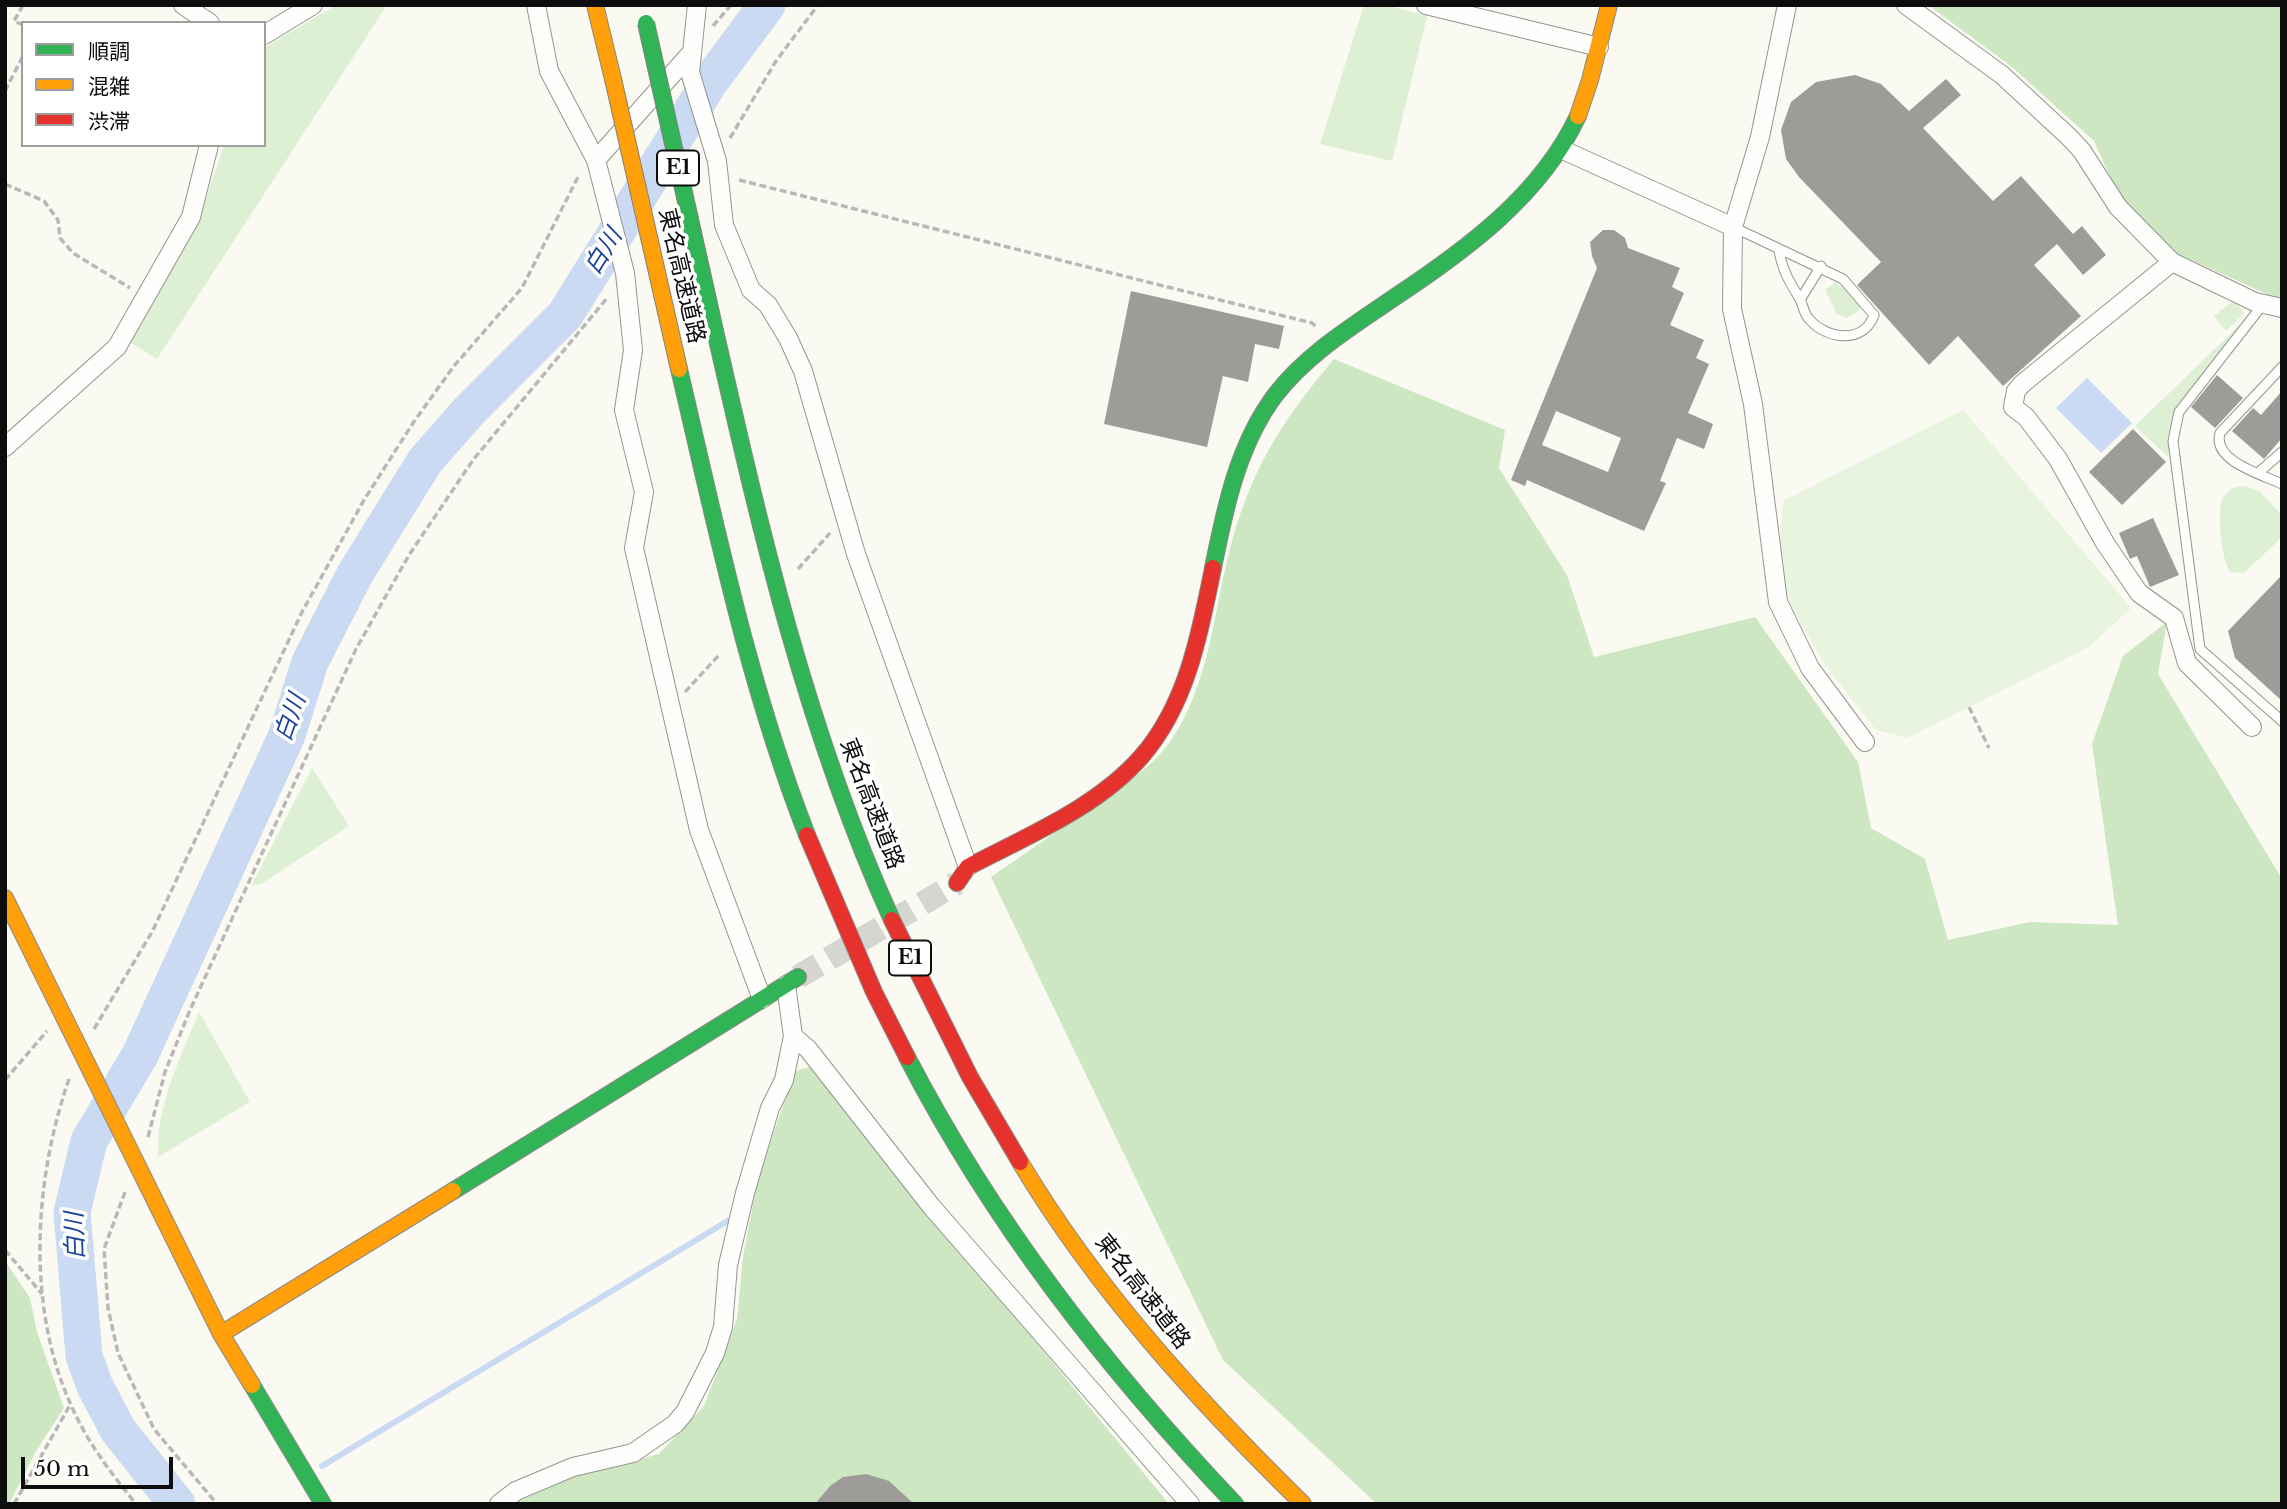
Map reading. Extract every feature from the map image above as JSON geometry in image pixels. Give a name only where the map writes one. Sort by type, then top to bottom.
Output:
[{"type":"main road","name":"東名高速道路","points":[[595,5],[729,580],[793,797],[830,892],[916,1075],[970,1170],[1020,1247],[1093,1346],[1148,1413],[1235,1504]]},
{"type":"main road","name":"東名高速道路","points":[[641,5],[711,313],[799,670],[835,781],[906,952],[958,1054],[1006,1137],[1090,1264],[1182,1381],[1249,1454],[1303,1504]]},
{"type":"main road","points":[[957,883],[968,867],[1086,801],[1144,754],[1170,713],[1191,662],[1232,481],[1242,451],[1276,395],[1299,368],[1331,340],[1447,263],[1504,216],[1561,149],[1579,110],[1609,5]]},
{"type":"main road","points":[[5,898],[221,1334],[323,1504]]},
{"type":"main road","points":[[221,1334],[792,981]]},
{"type":"street","points":[[183,5],[207,21]]},
{"type":"street","points":[[266,34],[313,5]]},
{"type":"street","points":[[536,5],[549,71],[596,160],[624,272],[633,350],[624,410],[644,492],[634,548],[699,830],[762,999]]},
{"type":"street","points":[[697,5],[690,72],[716,167],[724,225],[751,290],[768,305],[788,338],[803,371],[846,516],[968,867]]},
{"type":"street","points":[[1426,5],[1599,47]]},
{"type":"street","points":[[1787,5],[1760,137],[1733,227],[1732,309],[1753,404],[1778,602],[1810,668],[1865,741]]},
{"type":"street","points":[[1906,5],[2002,75],[2069,137],[2082,151],[2118,207],[2172,262],[2255,302],[2274,305]]},
{"type":"street","points":[[596,160],[692,52]]},
{"type":"street","points":[[5,447],[117,347],[191,217],[208,147]]},
{"type":"street","points":[[1561,149],[1733,227]]},
{"type":"street","points":[[2172,262],[2022,384],[2016,391],[2013,407],[2026,417],[2057,458],[2105,543],[2139,593],[2174,618],[2187,663],[2252,727]]},
{"type":"street","points":[[499,1504],[516,1491],[573,1467],[633,1453],[675,1424],[685,1412],[715,1353],[723,1326],[728,1265],[745,1192],[770,1108],[784,1080],[793,1036],[792,981]]},
{"type":"street","points":[[793,1036],[808,1049],[931,1206],[1190,1504]]},
{"type":"lane","points":[[1733,227],[1779,250],[1821,266],[1855,290],[1874,315],[1865,331],[1853,336],[1833,335],[1808,318],[1800,300],[1789,286],[1779,250]]},
{"type":"lane","points":[[1800,300],[1821,266]]},
{"type":"lane","points":[[2274,305],[2179,412],[2173,441],[2200,649],[2282,721]]},
{"type":"lane","points":[[2282,367],[2220,433],[2217,441],[2220,451],[2282,484]]},
{"type":"lane","points":[[2258,472],[2282,452]]},
{"type":"path","points":[[21,24],[14,21],[23,5]]},
{"type":"path","points":[[818,5],[776,61],[716,167],[1312,323],[1331,340]]},
{"type":"path","points":[[5,91],[21,60]]},
{"type":"path","points":[[135,1504],[103,1463],[71,1404],[53,1349],[42,1294],[42,1213],[57,1112],[79,1049],[111,1003],[152,932],[302,612],[364,500],[413,423],[454,366],[522,288],[580,173],[596,160]]},
{"type":"path","points":[[5,184],[44,201],[58,220],[60,238],[73,253],[147,298]]},
{"type":"path","points":[[217,1504],[154,1429],[137,1399],[116,1342],[108,1308],[104,1249],[138,1164],[176,1042],[360,641],[409,555],[473,460],[598,312],[624,272]]},
{"type":"path","points":[[797,570],[846,516]]},
{"type":"path","points":[[671,707],[726,647]]},
{"type":"path","points":[[1969,706],[1989,748]]},
{"type":"path","points":[[5,1080],[62,1014]]},
{"type":"path","points":[[5,1250],[42,1294]]},
{"type":"path","points":[[15,1504],[71,1404]]},
{"type":"green space","points":[[336,5],[387,5],[157,359],[128,341],[198,223],[223,147],[266,147],[266,47]]},
{"type":"green space","points":[[1364,5],[1385,5],[1427,16],[1392,161],[1320,144]]},
{"type":"green space","points":[[1928,5],[2282,5],[2282,301],[2178,254],[2121,200],[2094,141],[2012,67]]},
{"type":"green space","points":[[1835,282],[1852,293],[1861,305],[1858,312],[1847,318],[1837,314],[1825,290]]},
{"type":"green space","points":[[2230,303],[2236,303],[2245,313],[2226,331],[2214,316]]},
{"type":"green space","points":[[2251,314],[2180,403],[2173,420],[2168,457],[2135,426]]},
{"type":"green space","points":[[1334,359],[1505,430],[1499,468],[1567,575],[1594,657],[1755,617],[1858,762],[1871,828],[1925,859],[1948,940],[2030,922],[2118,925],[2092,744],[2123,656],[2167,622],[2158,674],[2282,879],[2282,1504],[1377,1504],[1223,1360],[991,877],[1135,777],[1172,739],[1184,718],[1202,672],[1229,553],[1246,497],[1283,427]]},
{"type":"green space","points":[[1963,410],[2131,608],[2089,647],[1907,738],[1876,730],[1825,665],[1792,608],[1778,569],[1783,501]]},
{"type":"green space","points":[[2245,486],[2260,492],[2282,515],[2282,537],[2244,573],[2231,572],[2222,548],[2221,506],[2229,491]]},
{"type":"green space","points":[[312,768],[349,826],[261,884],[251,886]]},
{"type":"green space","points":[[199,1012],[250,1102],[158,1157],[158,1138],[165,1101]]},
{"type":"green space","points":[[810,1067],[1169,1504],[512,1504],[577,1476],[659,1454],[704,1406],[737,1319],[743,1257],[758,1178],[795,1071]]},
{"type":"green space","points":[[5,1261],[30,1298],[37,1332],[64,1408],[35,1453],[9,1504],[5,1504]]},
{"type":"water","points":[[2087,378],[2132,423],[2101,453],[2056,408]]},
{"type":"building","points":[[1855,75],[1881,84],[1909,111],[1946,79],[1961,95],[1923,128],[1993,201],[2021,176],[2073,234],[2082,226],[2106,255],[2083,275],[2057,244],[2034,265],[2081,316],[2003,386],[1958,336],[1929,365],[1857,285],[1881,262],[1799,177],[1786,159],[1781,130],[1791,102],[1816,82]]},
{"type":"building","points":[[1603,230],[1614,230],[1625,238],[1628,248],[1680,268],[1672,287],[1684,293],[1670,325],[1704,340],[1696,358],[1709,364],[1688,413],[1713,424],[1704,449],[1677,438],[1660,481],[1666,483],[1644,531],[1527,480],[1525,486],[1511,480],[1597,268],[1590,242]],"holes":[[[1556,411],[1621,438],[1608,472],[1542,445]]]},
{"type":"building","points":[[1131,291],[1284,326],[1279,349],[1255,344],[1248,382],[1223,376],[1207,447],[1104,424]]},
{"type":"building","points":[[2217,375],[2243,398],[2215,428],[2191,407]]},
{"type":"building","points":[[2282,391],[2282,438],[2264,459],[2232,431],[2253,408],[2261,415]]},
{"type":"building","points":[[2133,429],[2166,462],[2122,505],[2089,472]]},
{"type":"building","points":[[2153,518],[2179,575],[2150,587],[2137,556],[2130,559],[2119,533]]},
{"type":"building","points":[[2282,575],[2282,701],[2235,658],[2228,631]]},
{"type":"building","points":[[866,1474],[889,1481],[914,1504],[815,1504],[830,1486],[843,1477]]},
{"type":"waterway","name":"白川","points":[[177,1504],[118,1430],[95,1386],[84,1356],[72,1212],[89,1141],[140,1055],[287,735],[310,662],[355,574],[425,461],[469,411],[565,315],[709,83],[767,5]]},
{"type":"waterway","points":[[322,1466],[731,1219]]},
{"type":"tunnel","points":[[798,977],[957,883]]},
{"type":"traffic: fast","points":[[646,23],[711,313]]},
{"type":"traffic: fast","points":[[1213,568],[1235,477],[1252,434],[1276,394],[1302,366],[1332,341],[1448,260],[1523,196],[1562,145],[1578,116]]},
{"type":"traffic: fast","points":[[711,313],[766,544],[808,697],[861,847],[892,920]]},
{"type":"traffic: fast","points":[[679,369],[750,663],[767,721],[807,835]]},
{"type":"traffic: fast","points":[[453,1191],[798,977]]},
{"type":"traffic: fast","points":[[907,1057],[977,1178],[1055,1292],[1142,1401],[1235,1504]]},
{"type":"traffic: fast","points":[[252,1385],[323,1504]]},
{"type":"traffic: slow","points":[[595,5],[613,79]]},
{"type":"traffic: slow","points":[[1578,116],[1609,5]]},
{"type":"traffic: slow","points":[[613,79],[679,369]]},
{"type":"traffic: slow","points":[[5,898],[221,1334],[252,1385]]},
{"type":"traffic: slow","points":[[1020,1162],[1081,1254],[1150,1342],[1225,1425],[1303,1504]]},
{"type":"traffic: slow","points":[[221,1334],[453,1191]]},
{"type":"traffic: jam","points":[[957,883],[968,867],[1061,819],[1105,790],[1142,756],[1157,736],[1181,691],[1197,642],[1213,568]]},
{"type":"traffic: jam","points":[[807,835],[874,992],[907,1057]]},
{"type":"traffic: jam","points":[[892,920],[970,1077],[1020,1162]]}]
